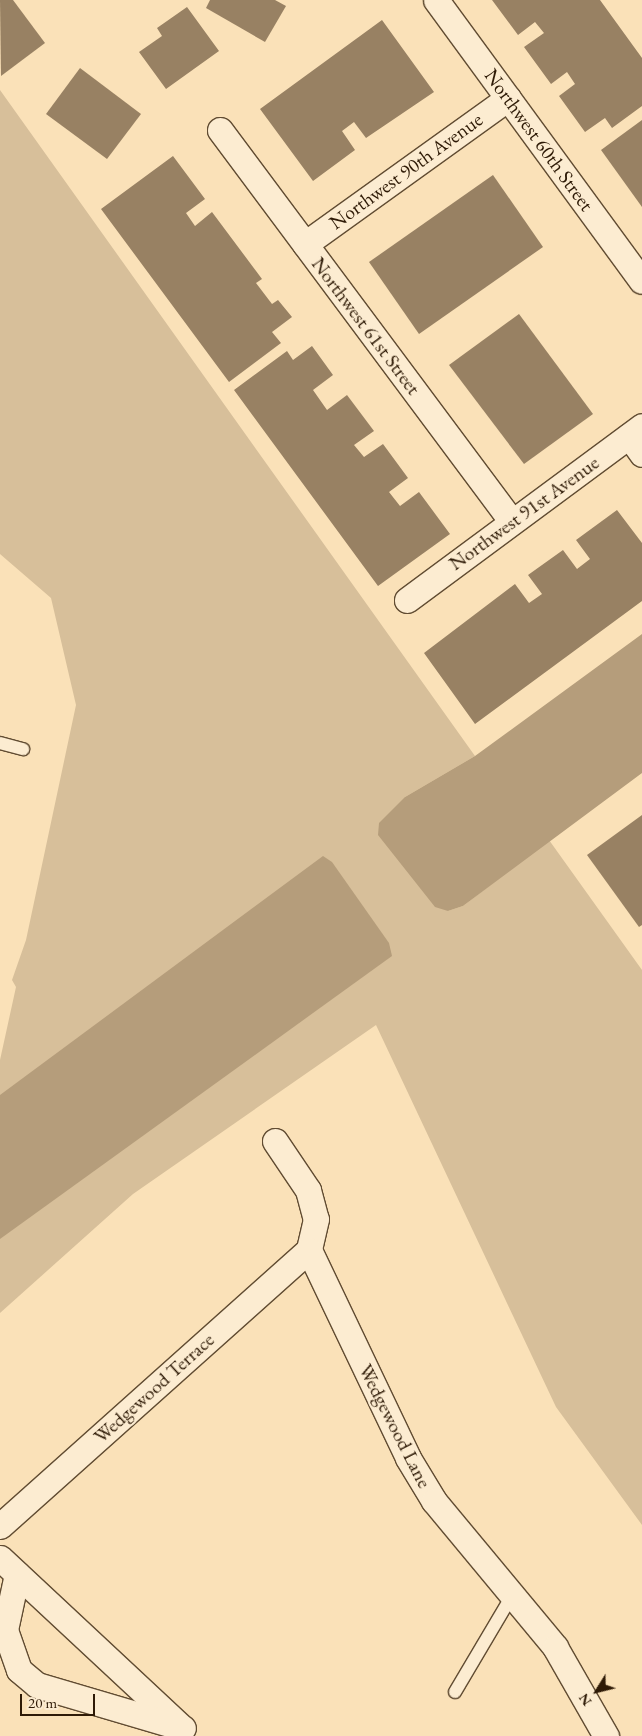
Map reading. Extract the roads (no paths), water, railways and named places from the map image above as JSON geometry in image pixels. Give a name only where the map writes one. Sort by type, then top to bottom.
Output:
[{"type":"street","name":"Northwest 60th Street","points":[[436,0],[642,281]]},
{"type":"street","name":"Northwest 90th Avenue","points":[[305,244],[508,98]]},
{"type":"street","name":"Northwest 61st Street","points":[[220,130],[512,521]]},
{"type":"street","name":"Northwest 91st Avenue","points":[[407,600],[512,521],[638,438]]},
{"type":"street","points":[[275,1141],[308,1190],[316,1219],[309,1250]]},
{"type":"street","name":"Wedgewood Terrace","points":[[0,1526],[309,1250]]},
{"type":"street","name":"Wedgewood Lane","points":[[309,1250],[408,1458],[434,1501],[555,1647],[606,1736]]},
{"type":"street","points":[[8,1566],[188,1732]]},
{"type":"street","points":[[8,1566],[5,1630],[19,1670],[37,1684],[188,1732]]},
{"type":"lane","points":[[0,743],[23,749]]},
{"type":"lane","points":[[455,1692],[513,1594]]}]
